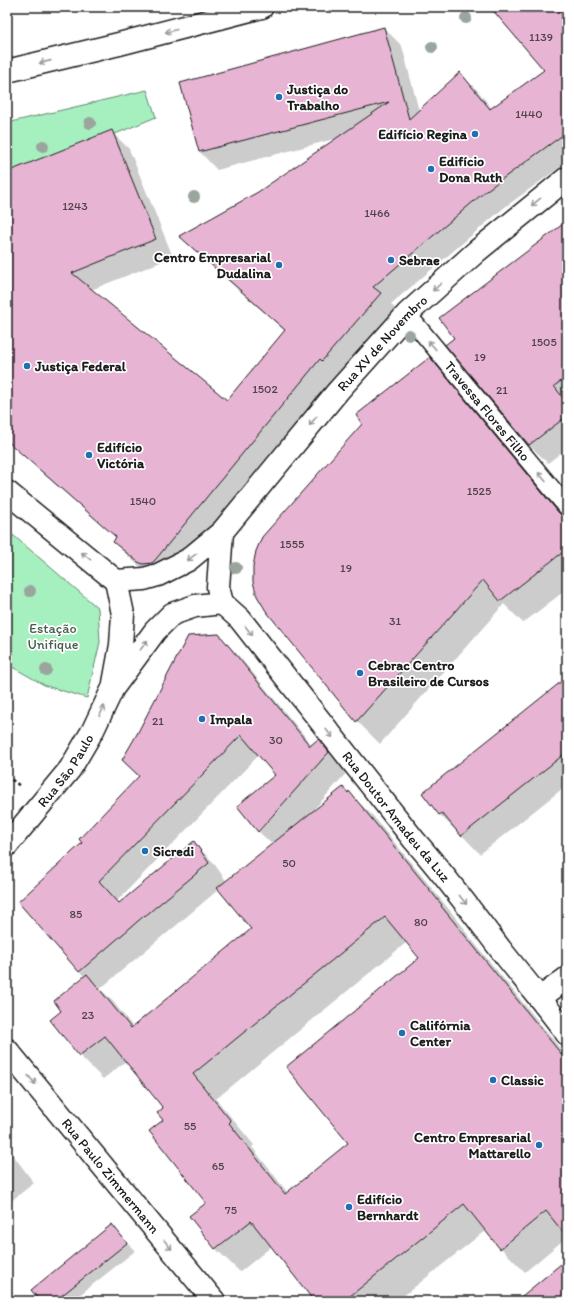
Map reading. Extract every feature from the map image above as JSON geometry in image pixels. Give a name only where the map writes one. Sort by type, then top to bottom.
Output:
[{"type":"street","points":[[7,71],[262,7]]},
{"type":"street","name":"Rua XV de Novembro","points":[[116,581],[144,579],[158,575],[188,560],[222,532],[338,391],[407,314],[477,251],[567,178]]},
{"type":"street","points":[[7,492],[116,581]]},
{"type":"street","points":[[222,532],[218,587],[222,603]]},
{"type":"street","name":"Rua São Paulo","points":[[113,688],[121,645],[123,614],[116,581]]},
{"type":"street","name":"Rua São Paulo","points":[[7,845],[70,769],[93,730],[113,688],[155,631],[172,614],[194,606],[222,603]]},
{"type":"street","name":"Rua Doutor Amadeu da Luz","points":[[222,603],[245,625],[414,840],[432,860],[567,1034]]},
{"type":"street","points":[[540,998],[567,978]]},
{"type":"street","name":"Rua Paulo Zimmermann","points":[[7,1050],[214,1301]]},
{"type":"lane","name":"Travessa Flores Filho","points":[[407,314],[567,508]]},
{"type":"green space","points":[[147,90],[156,117],[7,179],[7,123]]},
{"type":"green space","name":"Estação Unifique","points":[[7,530],[98,608],[100,642],[87,698],[46,686],[7,664]]},
{"type":"building","points":[[490,7],[556,7],[567,20],[567,132],[487,190],[373,287],[381,293],[322,361],[320,359],[156,559],[152,563],[143,564],[138,562],[113,542],[116,537],[7,441],[7,172],[112,130],[156,239],[72,273],[227,400],[285,330],[179,236],[258,192],[389,102],[199,152],[180,83],[384,27],[409,119],[460,72],[490,109],[544,70]]},
{"type":"building","points":[[567,221],[567,377],[554,386],[567,403],[567,416],[529,445],[445,345],[454,338],[439,318]]},
{"type":"building","points":[[430,357],[567,521],[567,549],[500,601],[483,580],[356,722],[266,611],[257,596],[253,582],[253,566],[256,551],[262,537],[362,424],[356,415]]},
{"type":"building","points":[[219,634],[310,746],[318,739],[329,752],[258,832],[237,806],[275,775],[241,735],[99,881],[119,903],[194,841],[209,863],[145,915],[79,972],[18,902],[82,843],[79,839],[139,776],[122,760],[188,636]]},
{"type":"building","points":[[567,677],[567,752],[461,836],[442,813],[439,815],[422,793]]},
{"type":"building","points":[[343,787],[348,793],[349,791],[567,1061],[567,1237],[546,1211],[500,1249],[464,1204],[344,1301],[314,1301],[251,1221],[215,1249],[189,1216],[206,1203],[149,1131],[163,1120],[157,1113],[163,1108],[105,1036],[79,1056],[50,1020],[61,1011],[54,1001],[87,974],[131,1028],[251,929],[217,888]],"holes":[[[385,917],[419,958],[286,1067],[348,1143],[285,1194],[229,1123],[231,1121],[193,1074]]]},
{"type":"building","points":[[112,1224],[127,1243],[55,1301],[40,1301],[31,1290]]},
{"type":"building","points":[[567,1259],[567,1301],[516,1301]]},
{"type":"place","name":"Justiça do Trabalho","points":[[279,97]]},
{"type":"place","name":"Edifício Regina","points":[[475,134]]},
{"type":"place","name":"Edifício Dona Ruth","points":[[431,169]]},
{"type":"place","name":"Sebrae","points":[[391,260]]},
{"type":"place","name":"Centro Empresarial Dudalina","points":[[279,265]]},
{"type":"place","name":"Justiça Federal","points":[[27,366]]},
{"type":"place","name":"Edifício Victória","points":[[89,455]]},
{"type":"place","name":"Cebrac Centro Brasileiro de Cursos","points":[[360,673]]},
{"type":"place","name":"Impala","points":[[202,719]]},
{"type":"place","name":"Sicredi","points":[[145,851]]},
{"type":"place","name":"Califórnia Center","points":[[402,1033]]},
{"type":"place","name":"Classic","points":[[493,1080]]},
{"type":"place","name":"Centro Empresarial Mattarello","points":[[539,1145]]},
{"type":"place","name":"Edifício Bernhardt","points":[[349,1207]]}]
